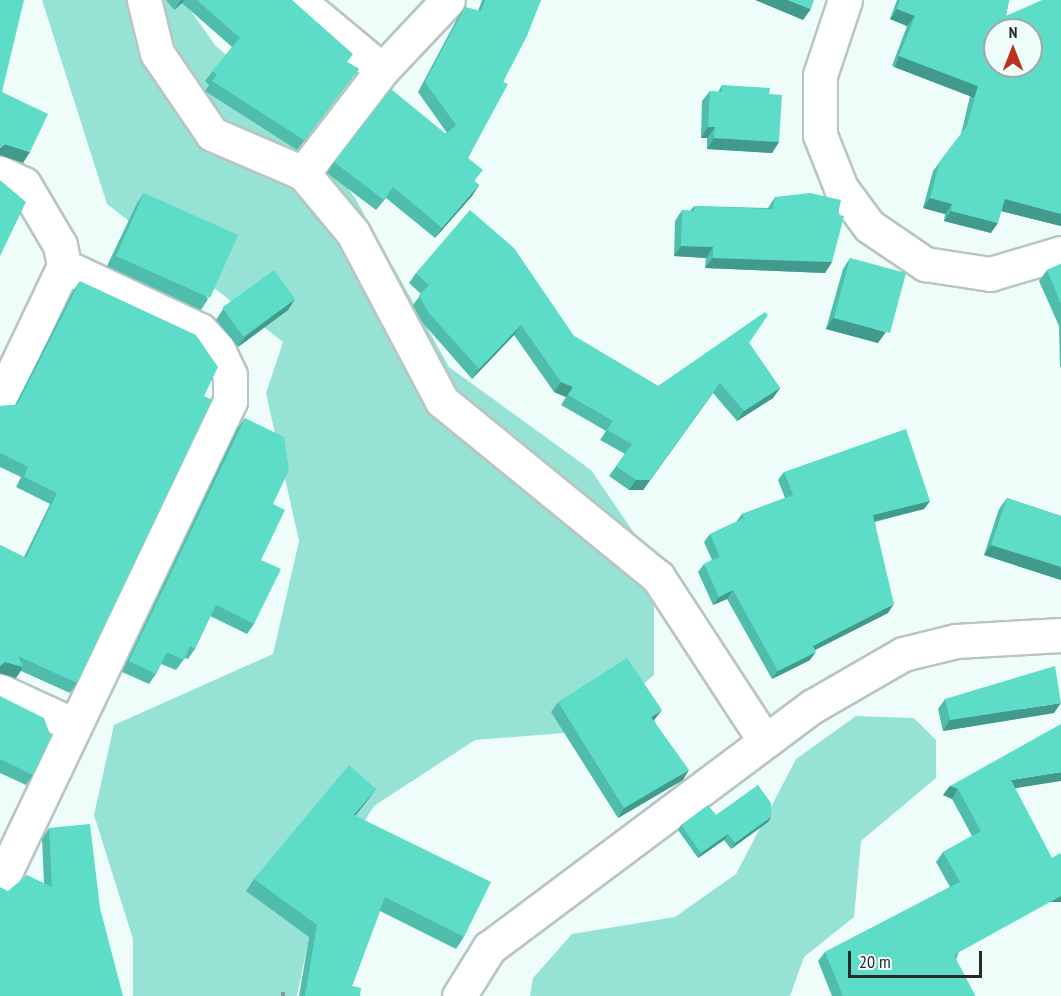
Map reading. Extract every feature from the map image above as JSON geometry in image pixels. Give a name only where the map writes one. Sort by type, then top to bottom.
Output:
[{"type":"street","points":[[144,0],[157,53],[212,134],[303,172],[353,232],[442,401],[658,577],[765,741]]},
{"type":"street","points":[[297,0],[382,70]]},
{"type":"street","points":[[303,172],[382,70],[448,0]]},
{"type":"street","points":[[845,0],[820,75],[820,135],[841,188],[868,226],[925,264],[990,274],[1061,254]]},
{"type":"street","points":[[0,172],[24,184],[60,245],[64,266],[0,400]]},
{"type":"street","points":[[0,883],[72,724],[230,401],[230,375],[218,349],[200,330],[64,266]]},
{"type":"street","points":[[459,996],[489,948],[765,741],[903,654],[956,641],[1061,635]]},
{"type":"street","points":[[0,691],[72,724]]},
{"type":"green space","points":[[42,0],[183,0],[215,45],[299,121],[355,198],[449,367],[591,470],[654,562],[654,675],[589,731],[475,740],[374,806],[318,894],[297,996],[133,996],[133,939],[94,815],[114,725],[273,654],[299,541],[266,393],[283,342],[107,204]]},
{"type":"green space","points":[[856,716],[914,718],[936,740],[936,778],[861,841],[854,917],[804,957],[790,996],[530,996],[533,978],[572,934],[675,917],[736,874],[796,759]]},
{"type":"building","points":[[0,0],[24,0],[2,92],[48,114],[30,152],[5,144],[0,148]]},
{"type":"building","points":[[197,0],[292,0],[353,54],[347,62],[359,69],[304,140],[212,81],[217,75],[212,71],[240,38]]},
{"type":"building","points":[[485,0],[541,0],[527,36],[503,82],[508,84],[468,158],[483,170],[474,181],[479,185],[442,228],[393,187],[384,200],[334,162],[391,89],[446,134],[456,125],[425,82],[465,7],[481,11]]},
{"type":"building","points":[[788,0],[814,0],[811,9]]},
{"type":"building","points":[[900,0],[1009,0],[1006,16],[1042,0],[1061,0],[1061,214],[1005,199],[998,223],[951,211],[952,204],[930,198],[940,161],[967,126],[978,86],[899,56],[915,16],[897,9]]},
{"type":"building","points":[[722,85],[770,88],[769,94],[782,95],[779,142],[714,138],[715,127],[708,127],[710,91],[722,92]]},
{"type":"building","points":[[0,180],[26,202],[0,256]]},
{"type":"building","points":[[144,193],[238,235],[210,298],[116,256]]},
{"type":"building","points":[[810,193],[841,200],[838,215],[844,216],[832,262],[713,258],[713,247],[681,246],[682,210],[694,211],[694,206],[773,209],[775,197]]},
{"type":"building","points":[[470,210],[514,248],[574,336],[658,386],[765,312],[768,315],[749,343],[780,388],[744,411],[720,383],[650,480],[636,480],[616,466],[632,444],[607,430],[613,421],[568,395],[573,387],[561,382],[521,325],[479,369],[428,312],[419,295],[429,285],[416,273]]},
{"type":"building","points":[[850,258],[906,273],[890,333],[834,318]]},
{"type":"building","points":[[1061,264],[1061,304],[1047,270]]},
{"type":"building","points":[[274,270],[295,299],[243,337],[222,308]]},
{"type":"building","points":[[80,281],[196,335],[218,367],[204,396],[212,400],[77,683],[18,656],[23,667],[5,662],[0,666],[0,545],[26,558],[57,493],[24,477],[28,467],[0,453],[0,406],[17,405]]},
{"type":"building","points":[[245,418],[284,437],[289,470],[273,504],[285,510],[261,560],[281,569],[254,624],[216,605],[195,649],[190,646],[184,660],[167,652],[156,674],[129,661]]},
{"type":"building","points":[[906,429],[930,501],[873,515],[894,604],[813,646],[816,652],[778,671],[733,590],[719,597],[704,564],[720,557],[710,534],[744,518],[742,514],[793,495],[784,472]]},
{"type":"building","points":[[1007,498],[1061,516],[1061,567],[991,545]]},
{"type":"building","points":[[627,658],[662,710],[651,717],[689,770],[624,808],[558,702]]},
{"type":"building","points":[[1055,666],[1061,703],[950,720],[945,699]]},
{"type":"building","points":[[0,696],[44,718],[51,737],[33,775],[0,759]]},
{"type":"building","points":[[1061,724],[1061,772],[1011,780],[1052,858],[1060,853],[1061,855],[1061,896],[954,955],[974,996],[843,996],[825,952],[960,882],[943,852],[981,831],[958,789],[950,786]]},
{"type":"building","points":[[349,765],[376,789],[354,815],[491,882],[464,937],[385,897],[352,986],[361,988],[360,996],[305,996],[317,925],[254,879]]},
{"type":"building","points":[[758,785],[771,803],[771,817],[735,843],[728,834],[701,853],[681,825],[708,805],[716,815]]},
{"type":"building","points":[[90,824],[100,908],[123,996],[0,996],[0,887],[8,891],[27,875],[52,887],[49,828]]}]
